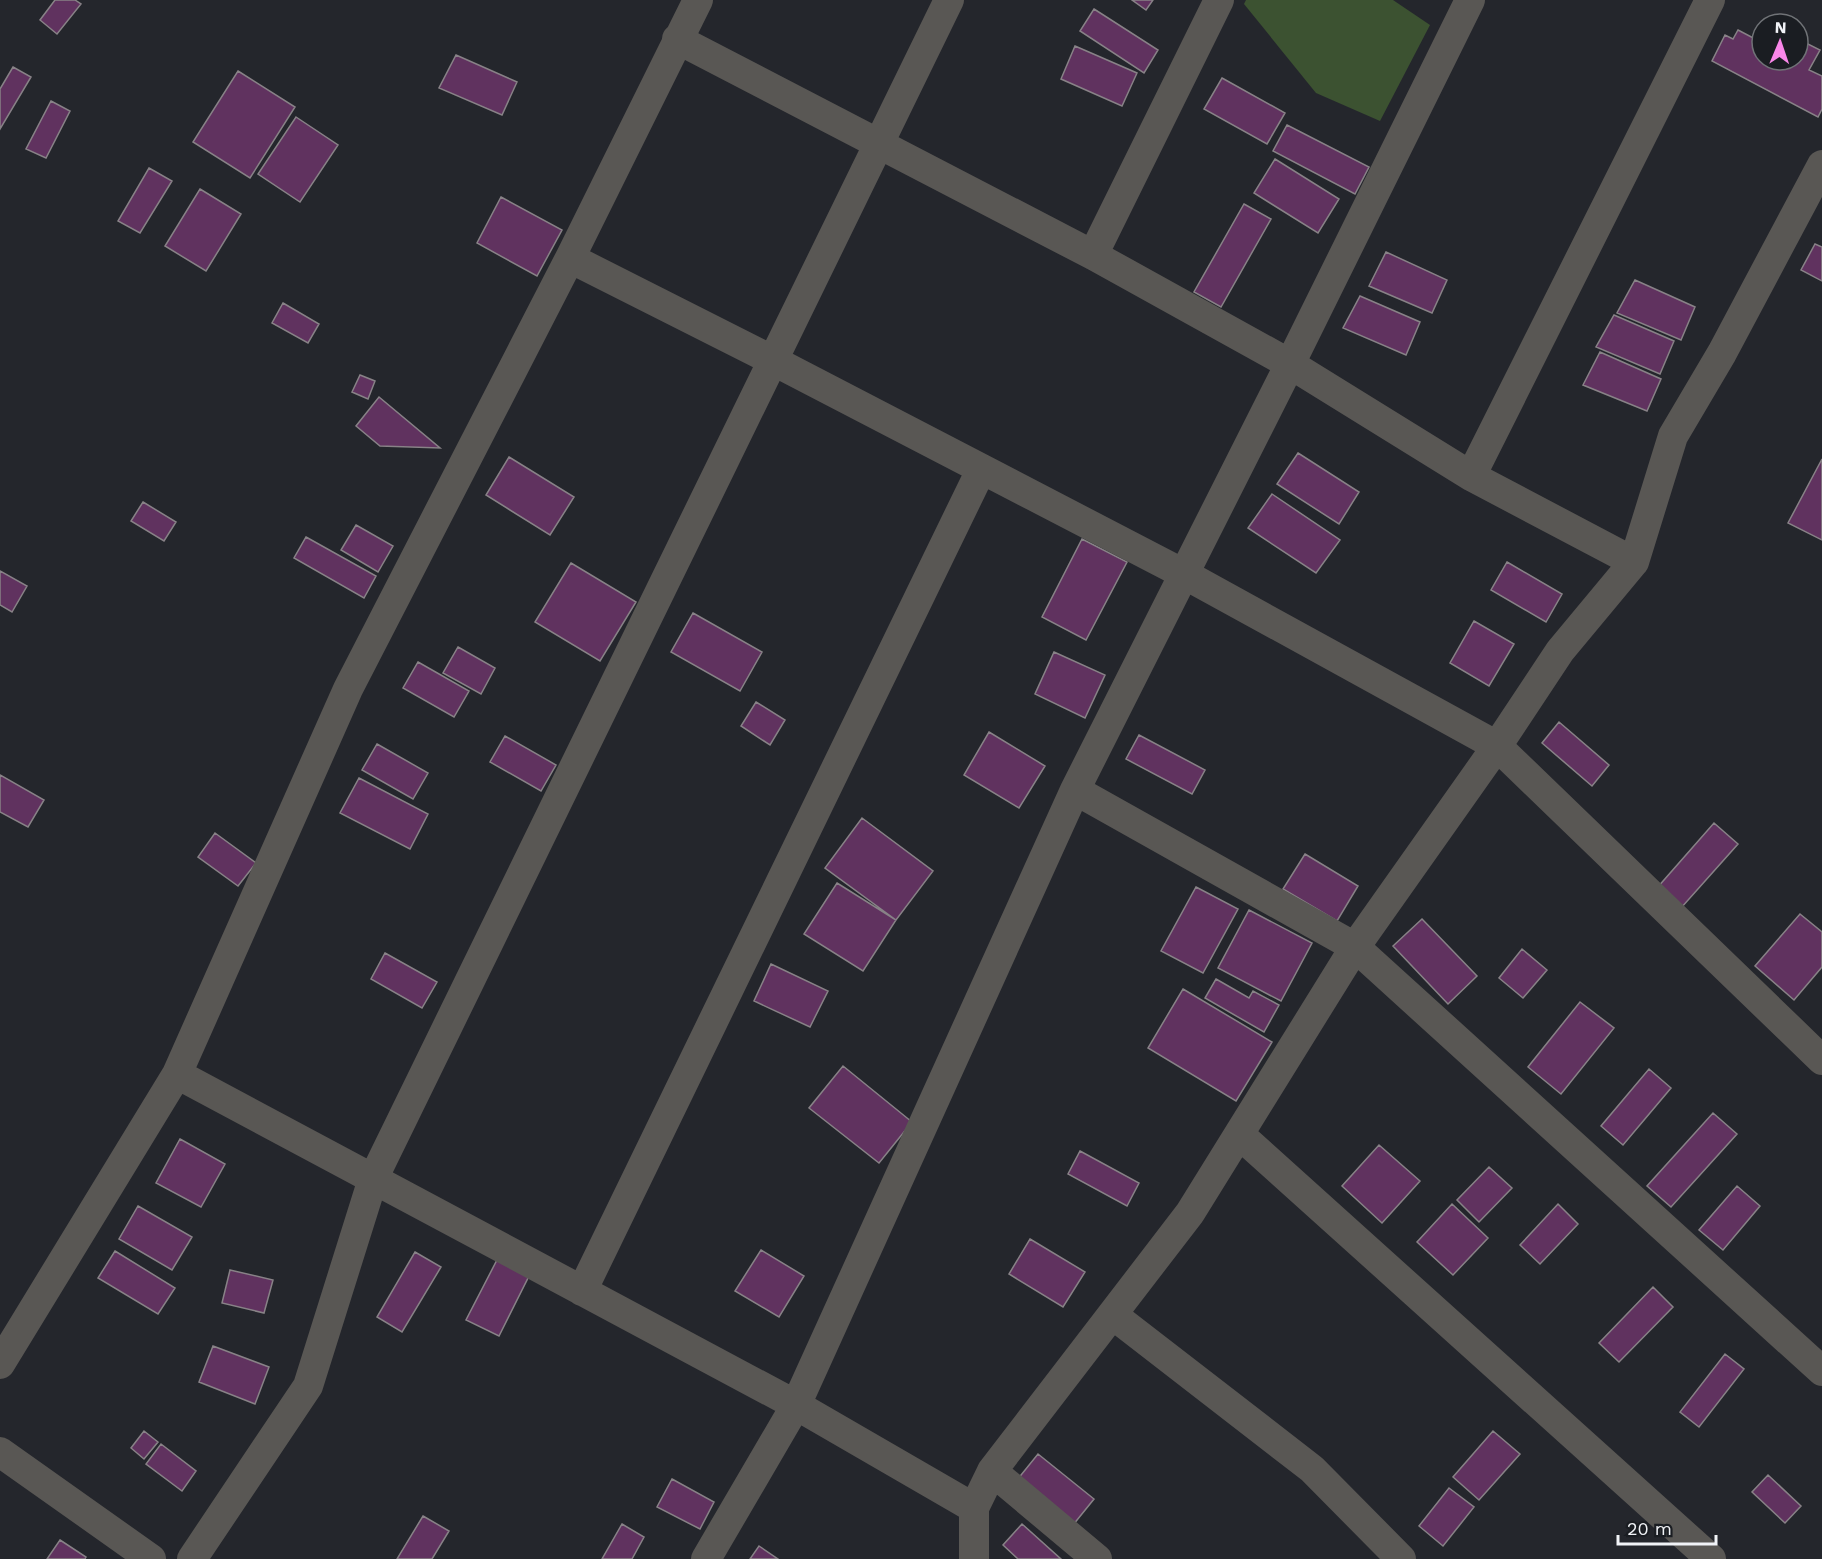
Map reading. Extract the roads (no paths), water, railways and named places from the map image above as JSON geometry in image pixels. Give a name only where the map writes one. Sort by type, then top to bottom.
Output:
[{"type":"street","points":[[0,1364],[177,1074],[348,689],[570,258],[698,0]]},
{"type":"street","points":[[192,1559],[308,1386],[373,1179],[949,0]]},
{"type":"street","points":[[1093,255],[1219,0]]},
{"type":"street","points":[[706,1559],[796,1405],[1075,790],[1470,0]]},
{"type":"street","points":[[1471,476],[1710,0]]},
{"type":"street","points":[[677,39],[1093,255],[1290,364],[1471,476],[1634,562]]},
{"type":"street","points":[[974,1559],[974,1508],[992,1471],[1190,1213],[1355,947],[1497,746],[1560,651],[1634,562],[1673,436],[1722,353],[1822,165]]},
{"type":"street","points":[[570,258],[1184,574],[1497,746],[1822,1060]]},
{"type":"street","points":[[582,1291],[981,470]]},
{"type":"street","points":[[1075,790],[1355,947],[1822,1371]]},
{"type":"street","points":[[177,1074],[796,1405],[974,1508]]},
{"type":"street","points":[[1240,1135],[1711,1559]]},
{"type":"street","points":[[1113,1315],[1312,1469],[1401,1559]]},
{"type":"street","points":[[0,1452],[151,1559]]},
{"type":"street","points":[[992,1471],[1097,1559]]}]
